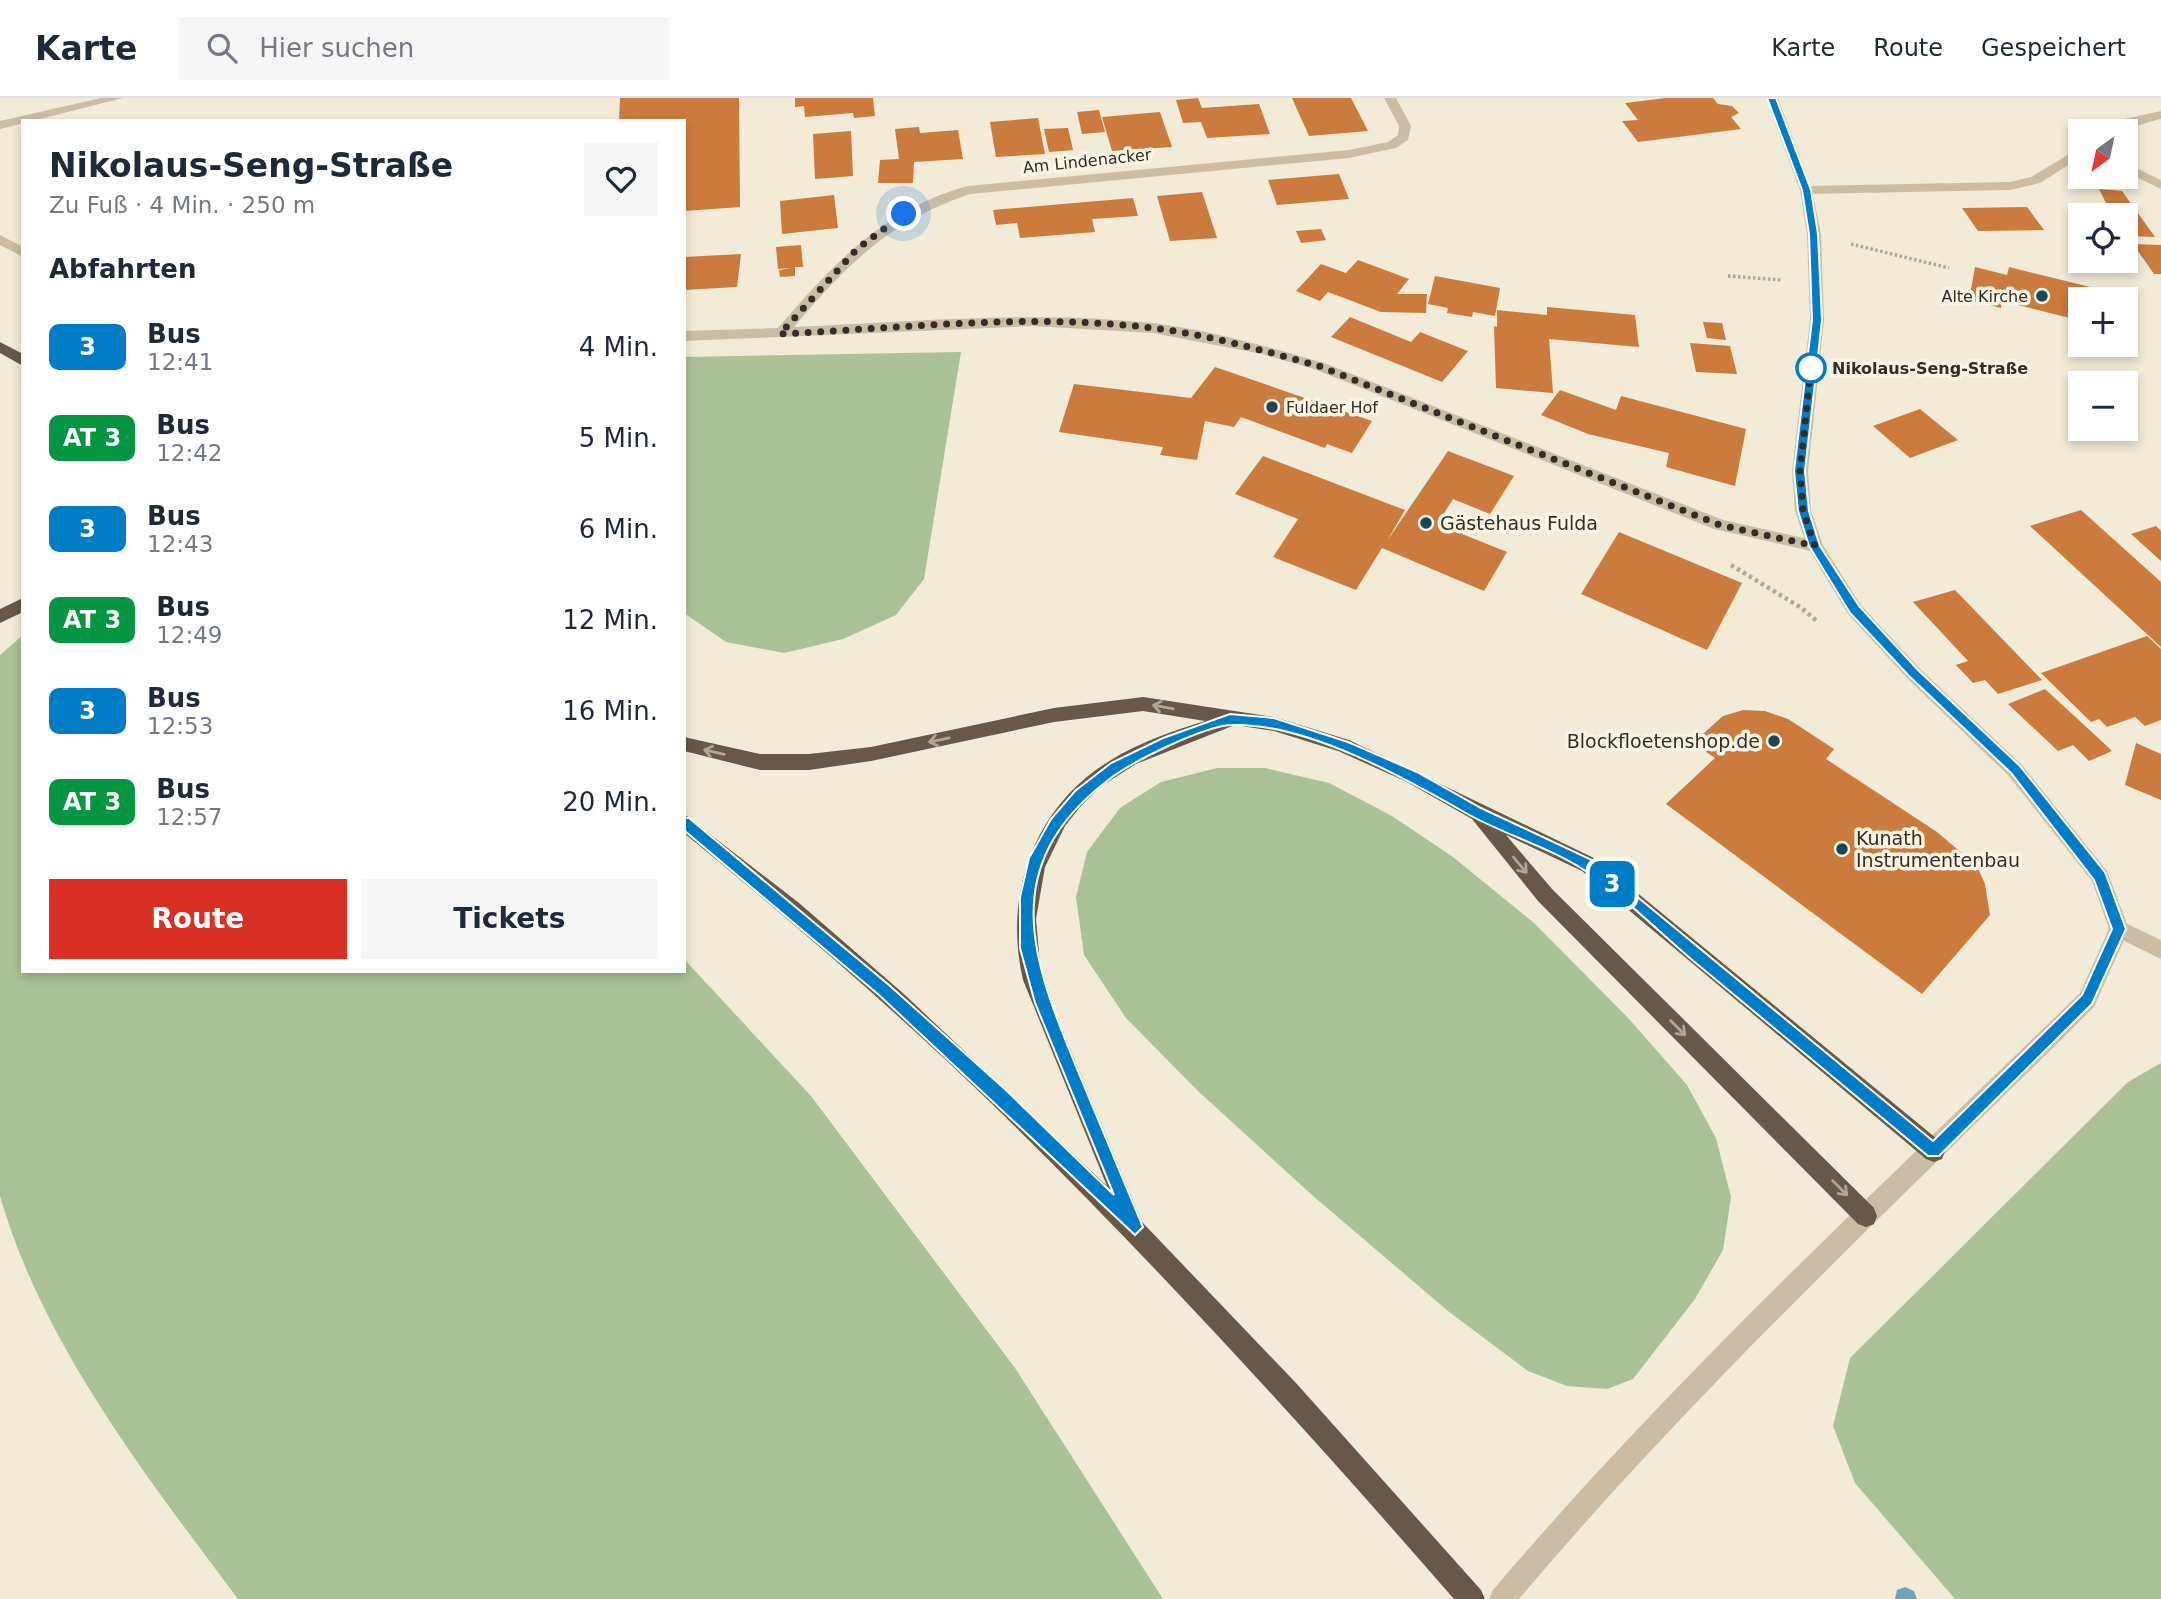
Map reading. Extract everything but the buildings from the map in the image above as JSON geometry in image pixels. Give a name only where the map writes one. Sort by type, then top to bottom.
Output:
[{"type":"highway","points":[[0,347],[21,360]]},
{"type":"highway","points":[[0,617],[21,605]]},
{"type":"highway","points":[[686,744],[760,762],[808,762],[871,754],[1054,715],[1143,704],[1274,724],[1343,746],[1412,775],[1476,812],[1589,865],[1934,1151]]},
{"type":"highway","points":[[1135,1227],[1042,1003],[1027,948],[1027,897],[1036,858],[1055,823],[1079,794],[1115,766],[1167,741],[1230,719]]},
{"type":"highway","points":[[1476,812],[1545,895],[1866,1216]]},
{"type":"highway","points":[[686,824],[884,990],[1002,1097],[1135,1227],[1361,1471],[1472,1599]]},
{"type":"street","points":[[26,119],[117,98]]},
{"type":"street","name":"Am Lindenacker","points":[[780,334],[857,249],[904,214],[934,200],[968,190],[1349,154],[1392,145],[1404,137],[1405,126],[1390,98]]},
{"type":"street","points":[[1772,98],[1806,190],[1814,234],[1817,320],[1800,471],[1803,511],[1815,546],[1854,609],[1913,673],[2015,769],[2100,877],[2119,929],[2161,950]]},
{"type":"street","points":[[2138,120],[2161,115]]},
{"type":"street","points":[[0,125],[21,120]]},
{"type":"street","points":[[1806,190],[1977,189],[2010,186],[2035,180],[2068,159]]},
{"type":"street","points":[[2138,173],[2161,185]]},
{"type":"street","points":[[0,239],[21,252]]},
{"type":"street","points":[[686,336],[1033,322],[1153,328],[1263,350],[1319,366],[1720,525],[1815,546]]},
{"type":"street","points":[[1502,1599],[1572,1513],[1866,1216],[2087,1000],[2119,929]]},
{"type":"path","points":[[1849,244],[1949,268]]},
{"type":"path","points":[[1728,276],[1793,281]]},
{"type":"green space","points":[[961,352],[924,579],[896,615],[843,639],[784,653],[726,642],[686,614],[686,357]]},
{"type":"green space","points":[[21,637],[21,973],[686,973],[686,961],[811,1096],[1015,1368],[1163,1599],[238,1599],[168,1506],[101,1408],[70,1357],[19,1251],[0,1196],[0,655]]},
{"type":"green space","points":[[1217,768],[1265,768],[1329,783],[1392,816],[1453,857],[1534,923],[1629,1019],[1687,1085],[1716,1138],[1731,1197],[1723,1250],[1695,1299],[1633,1379],[1607,1389],[1567,1386],[1528,1371],[1448,1311],[1312,1195],[1198,1091],[1126,1018],[1084,955],[1076,897],[1087,852],[1120,808],[1161,782]]},
{"type":"green space","points":[[2161,1063],[2161,1599],[1955,1599],[1855,1483],[1833,1426],[1850,1358],[2128,1082]]},
{"type":"bus line","name":"3","points":[[686,824],[884,990],[1002,1097],[1135,1227],[1042,1003],[1027,948],[1027,897],[1036,858],[1055,823],[1079,794],[1115,766],[1167,741],[1230,719],[1274,724],[1343,746],[1412,775],[1476,812],[1589,865],[1934,1151],[2087,1000],[2119,929],[2100,877],[2015,769],[1913,673],[1854,609],[1815,546],[1803,511],[1800,471],[1817,320],[1814,234],[1806,190],[1772,98]]},
{"type":"place","name":"Alte Kirche","points":[[2042,296]]},
{"type":"place","name":"Nikolaus-Seng-Straße","points":[[1811,368]]},
{"type":"place","name":"Fuldaer Hof","points":[[1272,407]]},
{"type":"place","name":"Gästehaus Fulda","points":[[1426,523]]},
{"type":"place","name":"Blockfloetenshop.de","points":[[1774,741]]},
{"type":"place","name":"Kunath Instrumentenbau","points":[[1842,849]]},
{"type":"route","points":[[904,214],[857,249],[780,334],[1033,322],[1153,328],[1263,350],[1319,366],[1720,525],[1815,546],[1803,511],[1800,471],[1811,368]]}]
